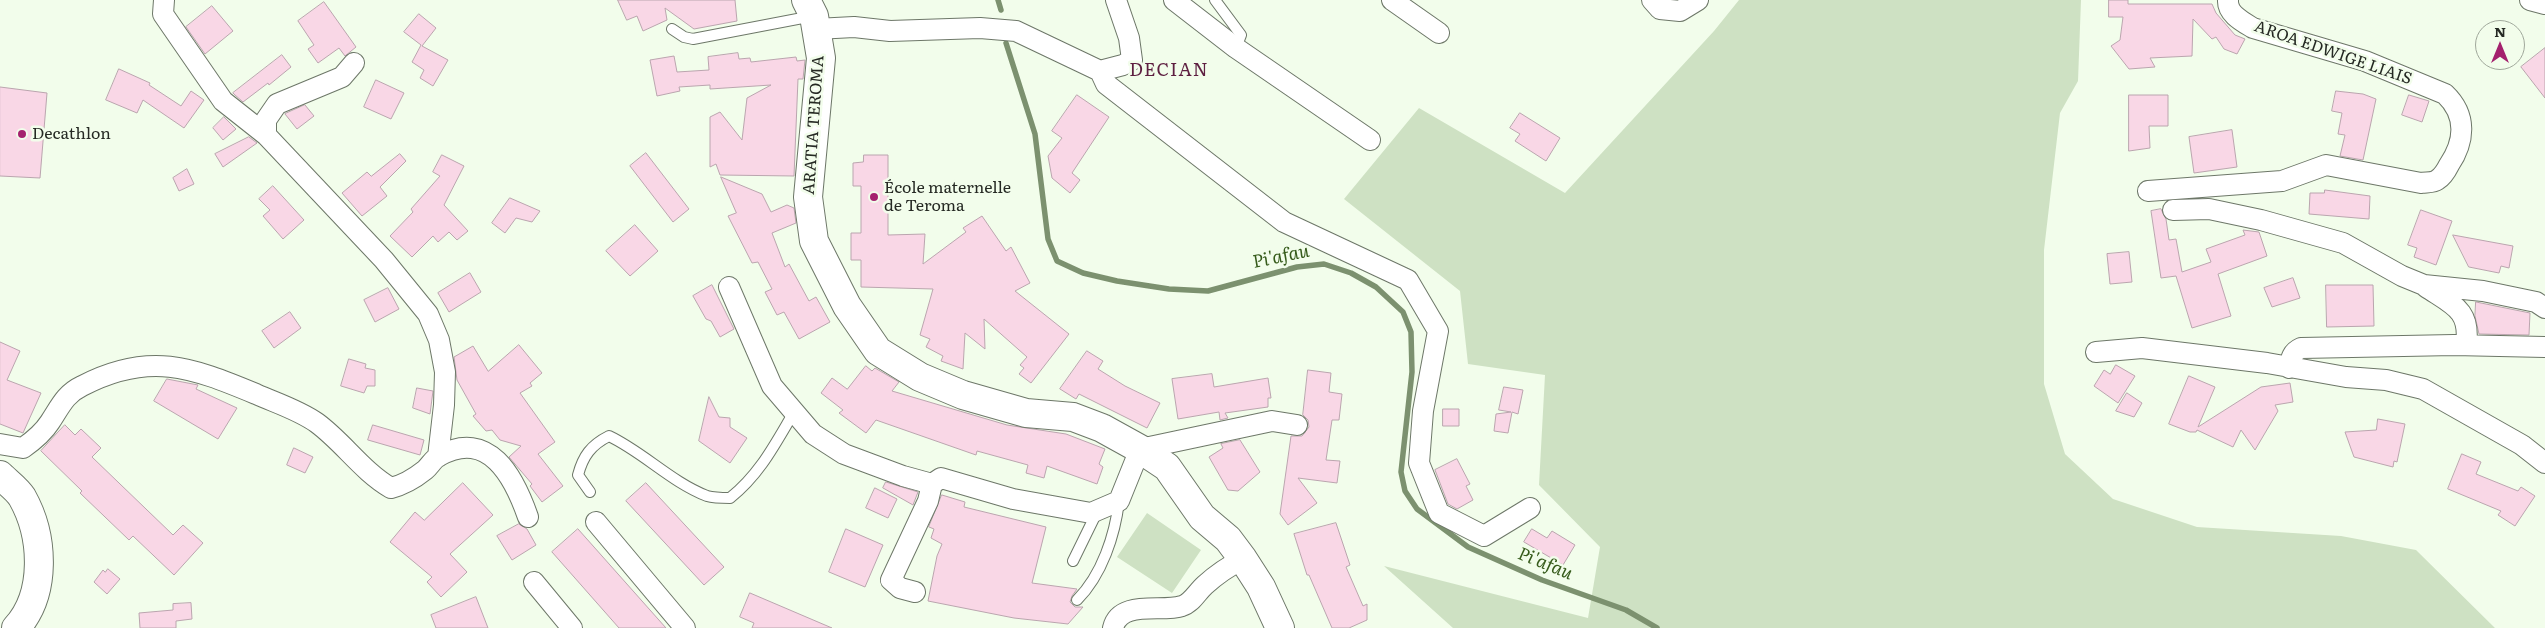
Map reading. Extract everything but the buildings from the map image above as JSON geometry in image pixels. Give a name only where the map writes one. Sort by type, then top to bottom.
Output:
[{"type":"main road","name":"ARATIA TEROMA","points":[[812,15],[821,58],[808,198],[814,241],[847,306],[878,351],[920,377],[963,395],[1026,413],[1073,417],[1102,428],[1140,449],[1166,467],[1202,517],[1228,539],[1261,586],[1280,628]]},
{"type":"main road","points":[[0,476],[21,496],[37,532],[40,578],[23,620],[16,628]]},
{"type":"street","points":[[164,0],[163,14],[223,102],[266,135],[384,260],[428,314],[439,340],[445,372],[444,405],[438,456]]},
{"type":"street","points":[[1100,71],[1123,65],[1132,60],[1130,38],[1116,0]]},
{"type":"street","points":[[1174,0],[1236,48],[1370,140]]},
{"type":"street","points":[[1392,0],[1439,33]]},
{"type":"street","points":[[1652,0],[1660,9],[1680,11],[1698,0]]},
{"type":"street","name":"AROA EDWIGE LIAIS","points":[[2148,191],[2282,181],[2326,165],[2421,183],[2435,181],[2444,174],[2456,155],[2462,136],[2462,120],[2455,103],[2445,94],[2365,61],[2253,28],[2239,20],[2231,10],[2228,0]]},
{"type":"street","points":[[2530,0],[2545,4]]},
{"type":"street","points":[[812,15],[854,27],[890,31],[980,28],[1016,31],[1100,71],[1106,84],[1284,222],[1408,280],[1438,331],[1423,410],[1419,463],[1439,513],[1484,536],[1530,508]]},
{"type":"street","points":[[266,135],[266,120],[277,104],[342,77],[354,63]]},
{"type":"street","points":[[2173,210],[2209,209],[2306,232],[2343,244],[2402,276],[2424,285],[2460,311],[2468,327],[2466,345]]},
{"type":"street","points":[[2424,285],[2483,291],[2536,302],[2545,308]]},
{"type":"street","points":[[729,287],[772,386],[813,434],[844,454],[903,476],[932,484]]},
{"type":"street","points":[[2289,368],[2291,356],[2296,350],[2301,348],[2356,345],[2545,347]]},
{"type":"street","points":[[2096,352],[2142,348],[2267,363],[2346,377],[2386,380],[2423,389],[2522,445],[2545,463]]},
{"type":"street","points":[[0,444],[23,448],[35,440],[50,424],[66,395],[81,386],[109,374],[135,366],[163,366],[196,370],[308,418],[339,441],[362,467],[391,488],[402,486],[426,470],[438,456],[463,448],[483,450],[495,458],[510,478],[528,517]]},
{"type":"street","points":[[915,592],[900,588],[891,580],[928,501],[932,484],[940,478],[1045,507],[1091,513],[1119,501],[1140,449],[1272,421],[1297,425]]},
{"type":"street","points":[[596,522],[685,628]]},
{"type":"street","points":[[1113,628],[1119,616],[1124,613],[1146,608],[1181,607],[1229,566],[1243,559]]},
{"type":"street","points":[[534,582],[572,628]]},
{"type":"lane","points":[[1215,0],[1241,35],[1236,48]]},
{"type":"lane","points":[[672,29],[684,37],[693,39],[812,15]]},
{"type":"lane","points":[[590,492],[578,475],[582,460],[595,443],[609,436],[626,444],[658,467],[708,496],[730,498],[747,484],[768,458],[794,412]]},
{"type":"lane","points":[[1077,600],[1087,591],[1108,546],[1116,522],[1119,501]]},
{"type":"lane","points":[[1073,561],[1098,511]]},
{"type":"green space","points":[[1739,0],[2081,0],[2078,81],[2060,113],[2044,250],[2044,384],[2065,454],[2113,499],[2197,527],[2341,536],[2416,550],[2495,628],[1453,628],[1384,566],[1588,618],[1600,547],[1539,485],[1545,375],[1468,364],[1460,291],[1344,199],[1419,108],[1565,193],[1714,31]]},
{"type":"green space","points":[[1147,513],[1201,550],[1172,593],[1117,557]]},
{"type":"waterway","name":"Pi'afau","points":[[998,0],[1001,10]]},
{"type":"waterway","name":"Pi'afau","points":[[1006,43],[1035,134],[1048,239],[1057,261],[1083,273],[1117,281],[1169,289],[1208,291],[1297,267],[1324,264],[1351,273],[1376,287],[1403,312],[1411,332],[1412,372],[1401,472],[1405,491],[1417,509],[1468,547],[1542,580],[1626,610],[1657,628]]},
{"type":"place","name":"Decathlon","points":[[22,134]]},
{"type":"place","name":"École maternelle de Teroma","points":[[874,197]]},
{"type":"district","name":"DECIAN","points":[[1169,71]]}]
